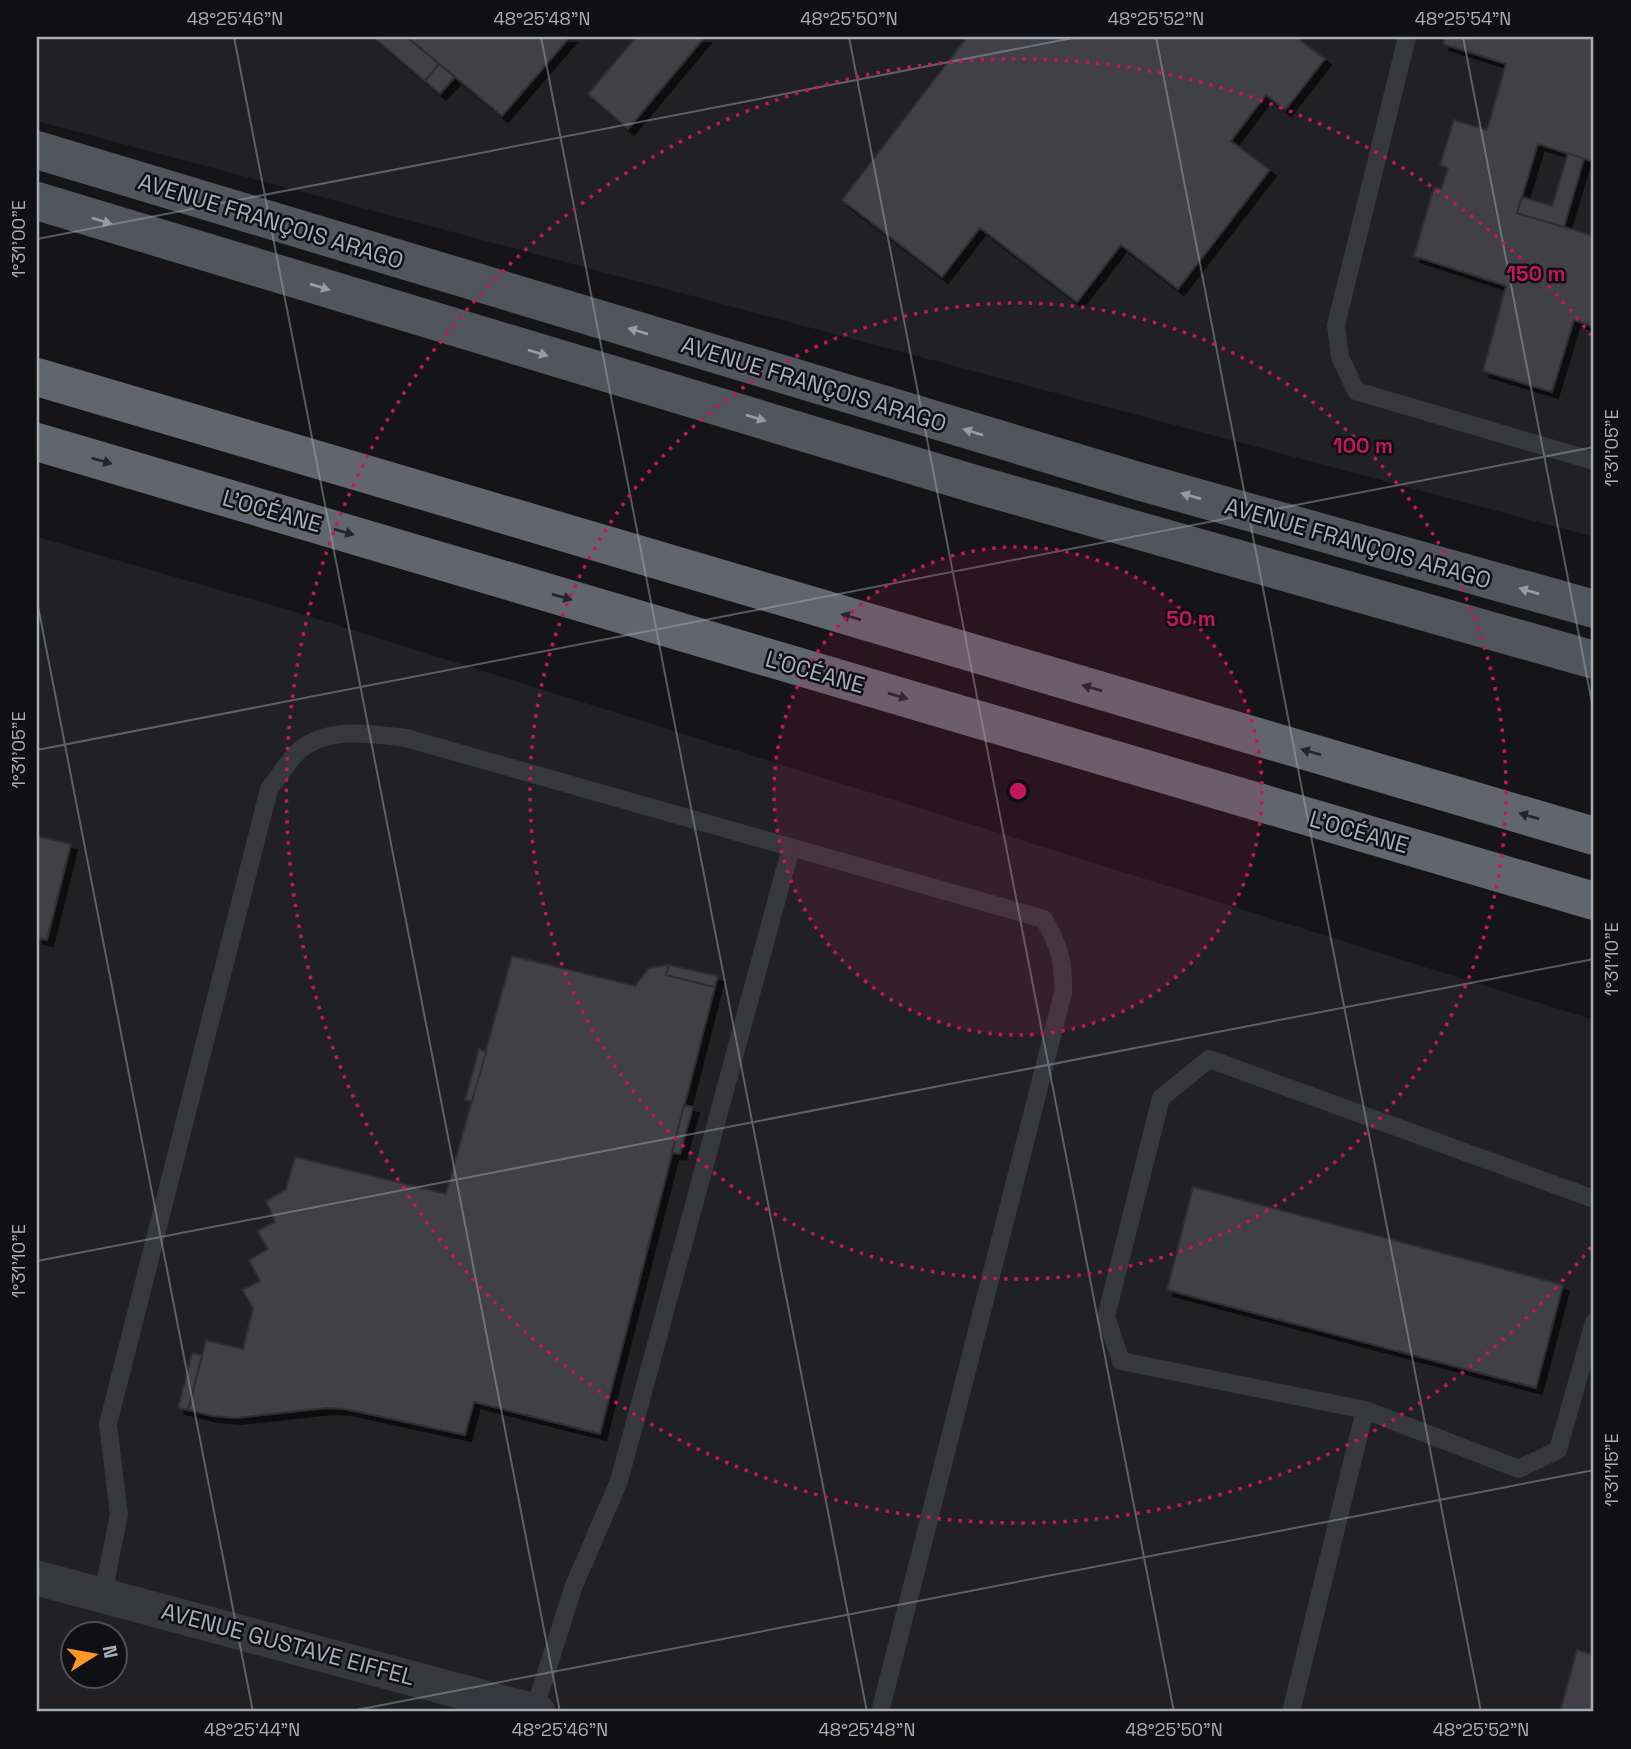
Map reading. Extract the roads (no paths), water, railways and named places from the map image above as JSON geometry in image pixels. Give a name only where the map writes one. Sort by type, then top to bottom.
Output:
[{"type":"highway","points":[[37,377],[1594,836]]},
{"type":"highway","name":"L’OCÉANE","points":[[37,442],[1594,901]]},
{"type":"main road","name":"AVENUE FRANÇOIS ARAGO","points":[[37,150],[1125,478],[1594,609]]},
{"type":"main road","name":"AVENUE FRANÇOIS ARAGO","points":[[37,201],[978,485],[1594,660]]},
{"type":"street","name":"AVENUE GUSTAVE EIFFEL","points":[[37,1578],[536,1712]]},
{"type":"lane","points":[[1407,37],[1336,325],[1340,357],[1356,391],[1594,461]]},
{"type":"lane","points":[[103,1594],[119,1515],[108,1424],[269,789],[299,751],[325,737],[359,733],[406,738],[1044,919],[1057,942],[1064,967],[1063,993],[880,1712]]},
{"type":"lane","points":[[536,1712],[573,1588],[619,1481],[791,847]]},
{"type":"lane","points":[[1594,1199],[1209,1059],[1161,1098],[1106,1317],[1121,1361],[1365,1410],[1519,1469],[1558,1450],[1594,1322]]},
{"type":"lane","points":[[1291,1712],[1365,1410]]}]
